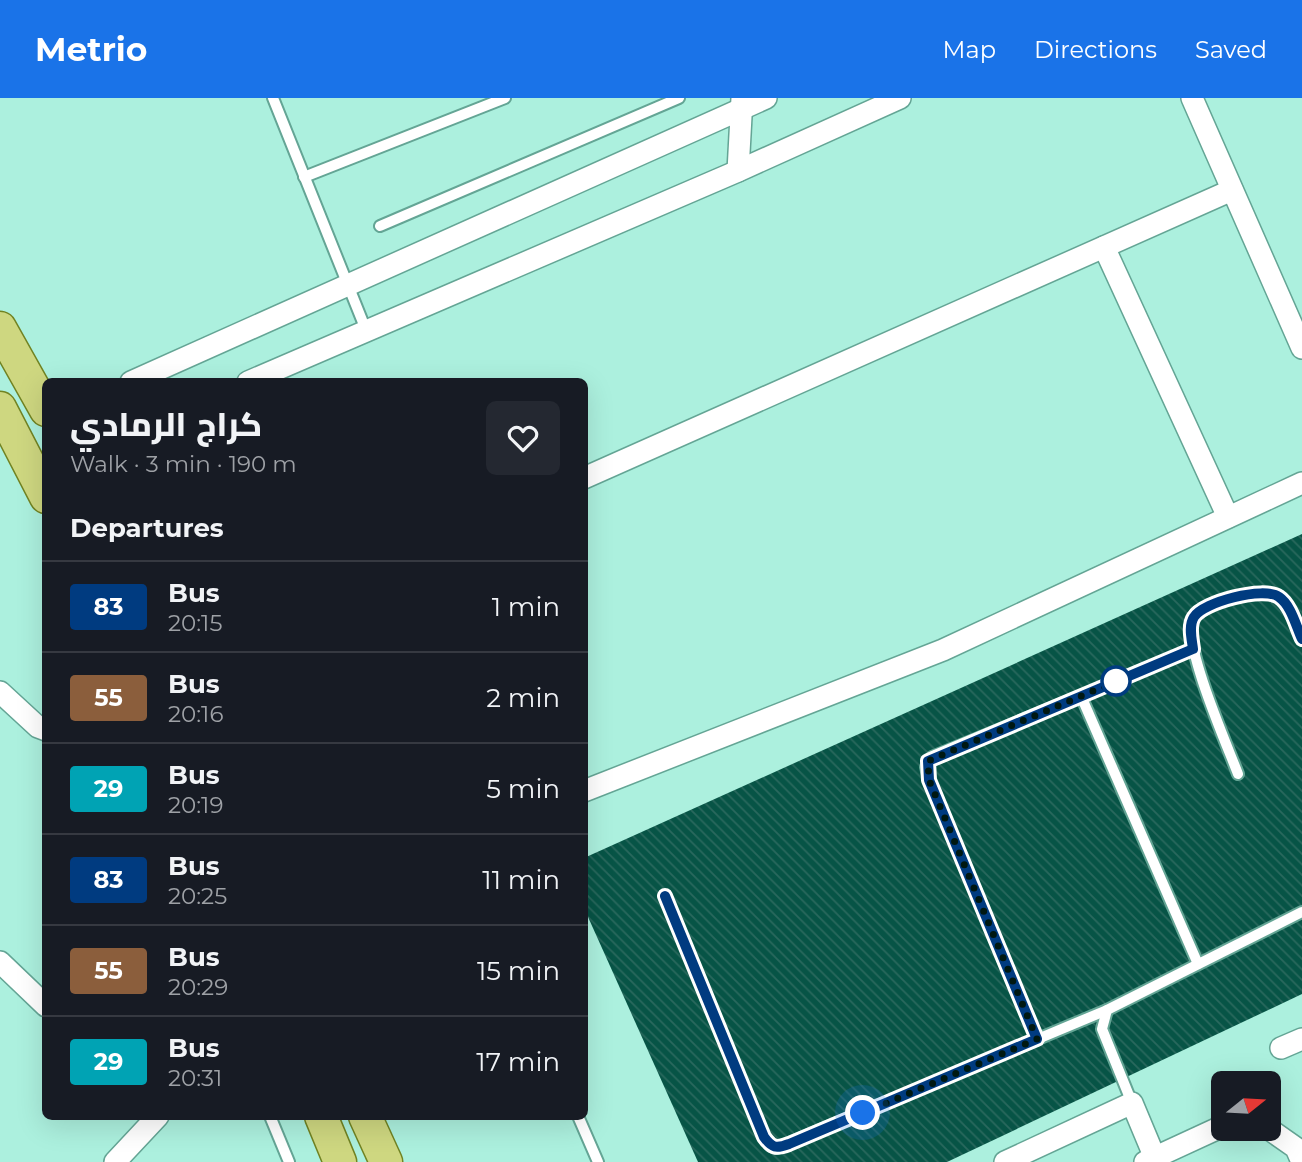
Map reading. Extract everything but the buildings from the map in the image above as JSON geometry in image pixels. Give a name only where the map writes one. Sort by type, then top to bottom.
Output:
[{"type":"main road","points":[[0,328],[42,403]]},
{"type":"main road","points":[[0,408],[42,489]]},
{"type":"main road","points":[[323,1120],[340,1162]]},
{"type":"main road","points":[[367,1120],[386,1162]]},
{"type":"street","points":[[140,378],[742,103],[766,98]]},
{"type":"street","points":[[257,378],[901,98]]},
{"type":"street","points":[[1192,98],[1302,348]]},
{"type":"street","points":[[738,171],[742,103]]},
{"type":"street","points":[[588,476],[1232,190]]},
{"type":"street","points":[[1104,247],[1228,517]]},
{"type":"street","points":[[588,789],[943,649],[1302,483]]},
{"type":"street","points":[[0,692],[42,728]]},
{"type":"street","points":[[0,962],[42,1002]]},
{"type":"street","points":[[1281,1048],[1302,1039]]},
{"type":"street","points":[[1005,1162],[1132,1104],[1150,1160],[1211,1132]]},
{"type":"street","points":[[115,1162],[154,1120]]},
{"type":"street","points":[[1281,1136],[1296,1148],[1302,1162]]},
{"type":"lane","points":[[273,98],[366,330]]},
{"type":"lane","points":[[304,177],[505,98]]},
{"type":"lane","points":[[380,226],[679,98]]},
{"type":"lane","points":[[1238,774],[1193,649],[1192,620],[1196,614],[1221,602],[1264,591],[1278,596],[1286,603],[1302,639]]},
{"type":"lane","points":[[1037,1039],[929,780],[926,767],[932,757],[1193,649]]},
{"type":"lane","points":[[1081,696],[1198,964]]},
{"type":"lane","points":[[665,896],[764,1137],[771,1146],[777,1148],[1107,1010],[1302,912]]},
{"type":"lane","points":[[1107,1010],[1102,1029],[1132,1104]]},
{"type":"lane","points":[[272,1120],[289,1162]]},
{"type":"lane","points":[[580,1120],[598,1162]]},
{"type":"bus line","name":"83","points":[[665,896],[764,1137],[771,1146],[777,1148],[789,1144],[1037,1039],[929,780],[926,767],[932,757],[1193,649],[1192,620],[1196,614],[1221,602],[1264,591],[1278,596],[1286,603],[1302,639]]},
{"type":"route","points":[[863,1113],[1037,1039],[929,780],[926,767],[928,761],[932,757],[1126,677],[1116,681]]}]
